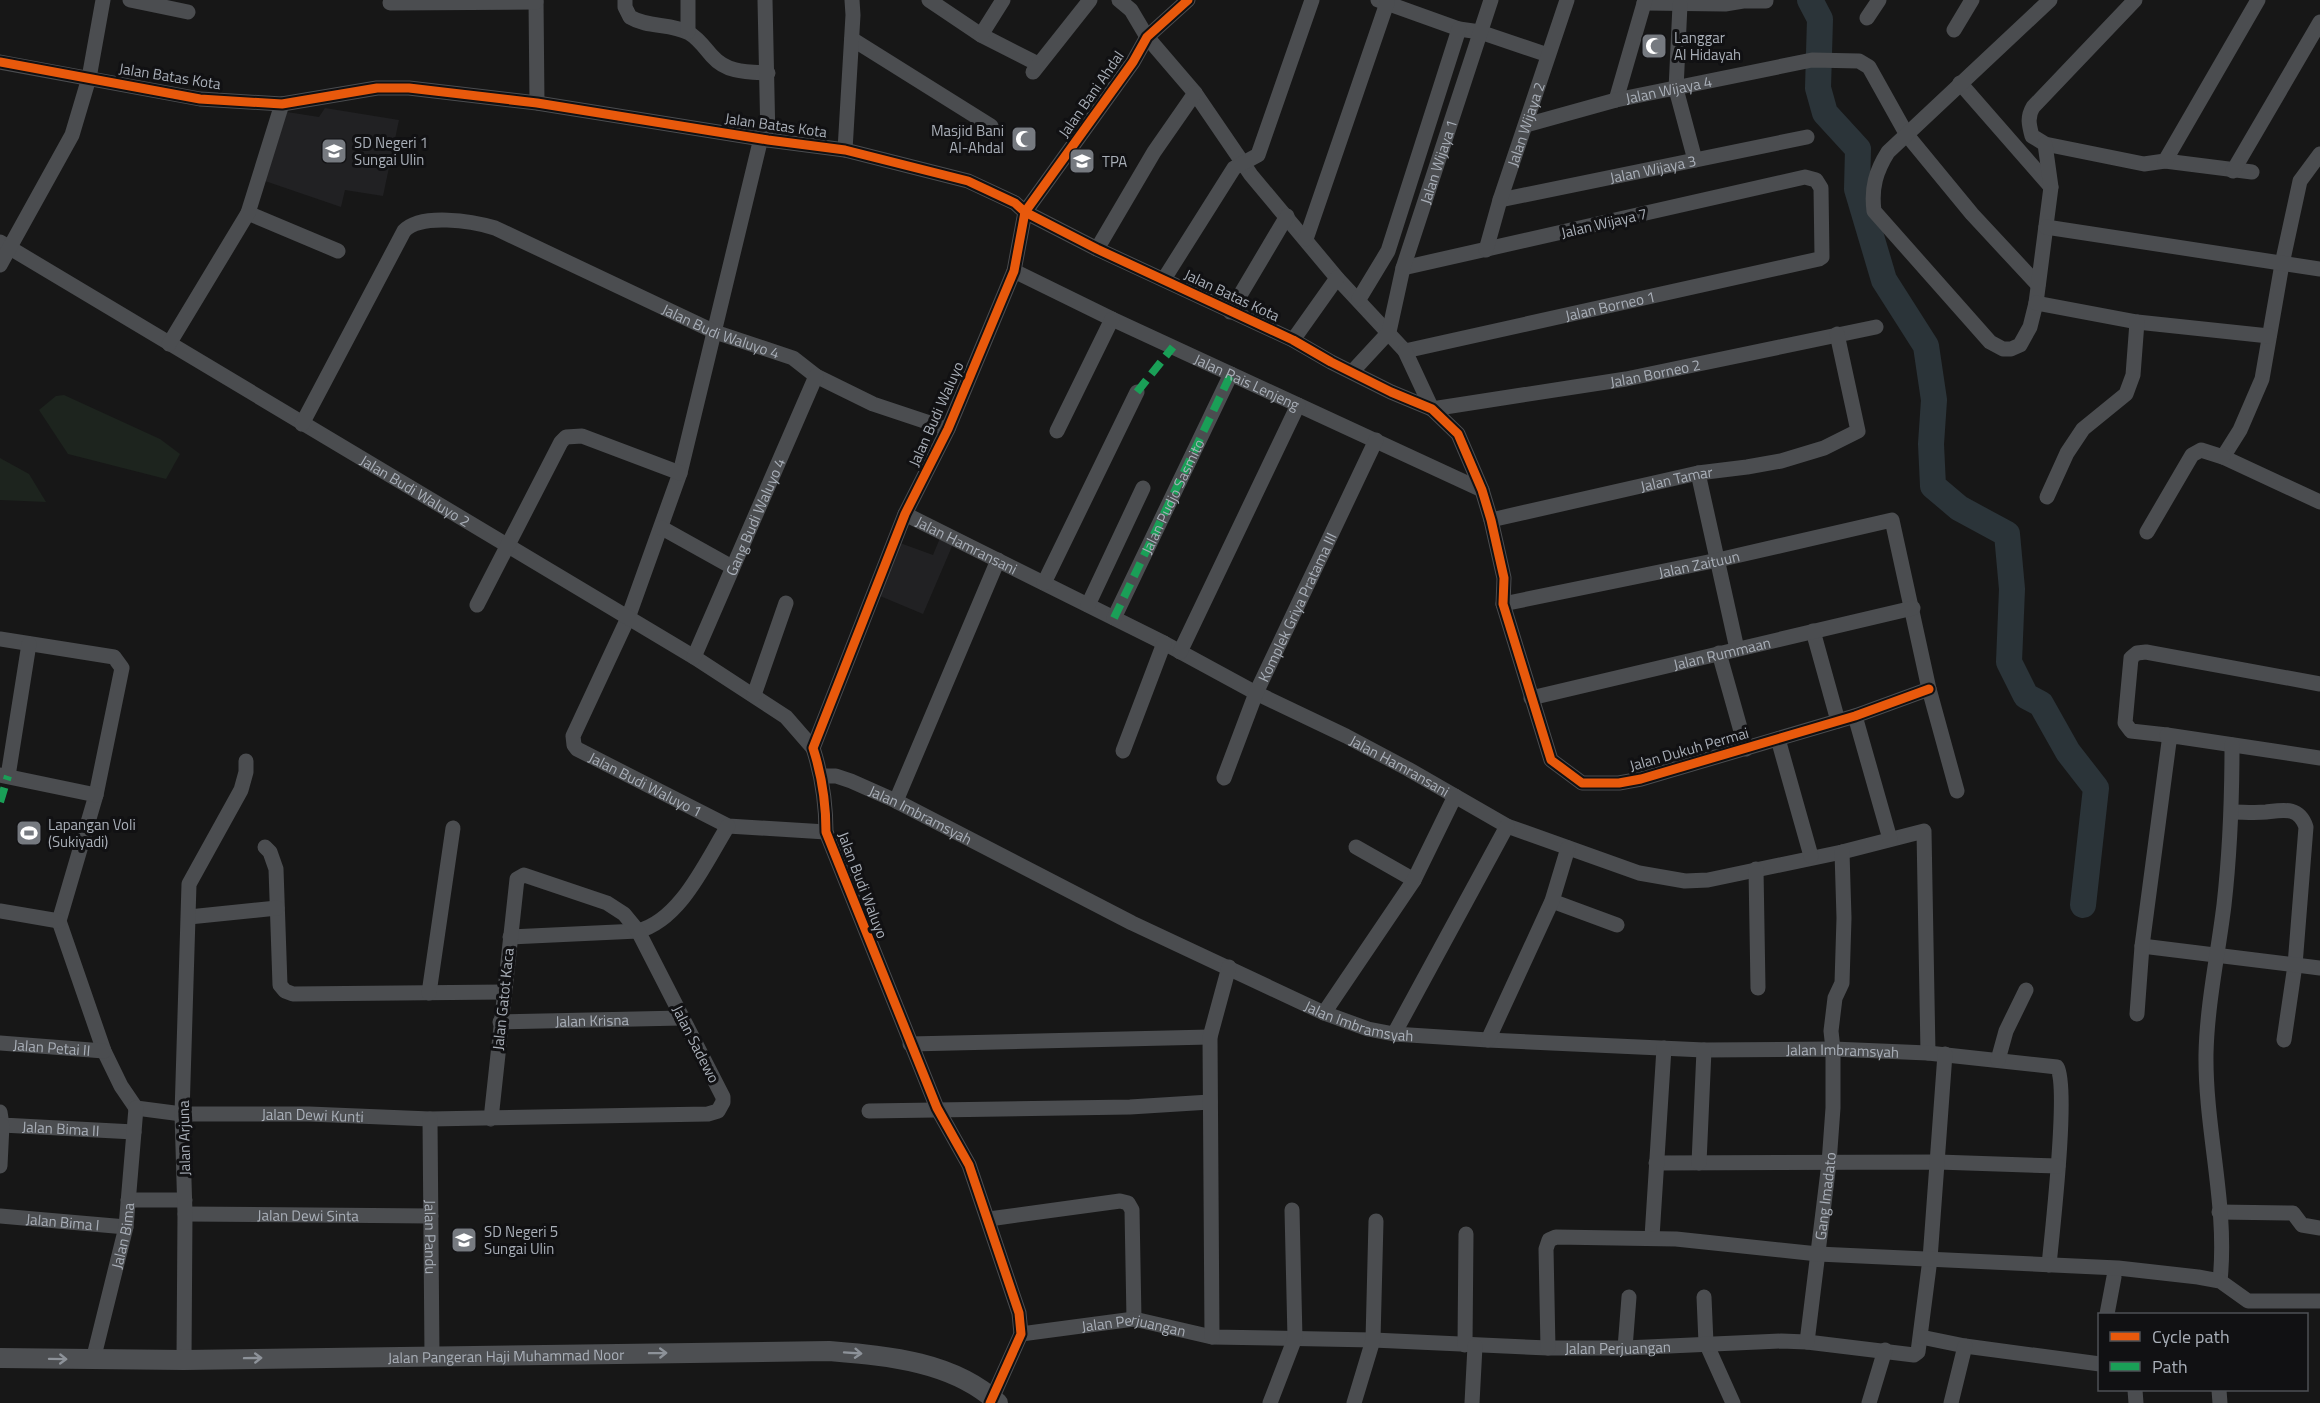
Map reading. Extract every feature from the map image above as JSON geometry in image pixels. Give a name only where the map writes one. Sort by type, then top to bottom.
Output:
[{"type":"main road","name":"Jalan Pangeran Haji Muhammad Noor","points":[[0,1358],[184,1360],[829,1352],[888,1356],[931,1367],[961,1378],[993,1401]]},
{"type":"street","points":[[0,265],[5,245],[72,135],[89,78],[103,0]]},
{"type":"street","points":[[130,0],[188,12]]},
{"type":"street","points":[[625,0],[627,13],[636,20],[688,32],[726,67],[741,71],[768,73]]},
{"type":"street","points":[[688,0],[688,32]]},
{"type":"street","points":[[628,618],[680,473],[764,139],[768,73],[765,0]]},
{"type":"street","points":[[845,150],[854,15],[852,0]]},
{"type":"street","points":[[929,0],[1035,68],[1090,0]]},
{"type":"street","points":[[981,35],[1003,0]]},
{"type":"street","points":[[1119,0],[1131,10],[1147,37],[1195,93],[1243,164],[1337,278],[1390,327],[1407,350],[1432,409]]},
{"type":"street","name":"Jalan Bani Ahdal","points":[[1025,212],[1133,62],[1147,37],[1188,0]]},
{"type":"street","points":[[1164,279],[1234,168],[1257,155],[1312,0]]},
{"type":"street","name":"Jalan Wijaya 1","points":[[1390,327],[1403,268],[1491,0]]},
{"type":"street","name":"Jalan Wijaya 2","points":[[1486,250],[1500,200],[1568,0]]},
{"type":"street","points":[[1867,18],[1879,0]]},
{"type":"street","points":[[1954,30],[1972,0]]},
{"type":"street","points":[[2045,144],[2051,187],[2036,303],[2030,327],[2020,345],[2011,350],[2003,349],[1990,342],[1874,210],[1872,195],[1879,166],[1888,152],[2050,0]]},
{"type":"street","points":[[2135,0],[2029,114],[2028,122],[2032,136],[2045,144],[2144,164],[2164,161],[2252,172]]},
{"type":"street","points":[[2164,161],[2258,0]]},
{"type":"street","points":[[390,3],[536,1],[537,103]]},
{"type":"street","points":[[1616,100],[1644,1],[1680,5],[1766,1]]},
{"type":"street","points":[[1306,239],[1382,2],[1418,6],[1459,29],[1480,32],[1548,55]]},
{"type":"street","points":[[1680,5],[1676,89],[1695,160]]},
{"type":"street","points":[[2233,171],[2320,22]]},
{"type":"street","points":[[1359,299],[1388,251],[1459,29]]},
{"type":"street","points":[[852,39],[991,126]]},
{"type":"street","name":"Jalan Wijaya 4","points":[[1526,125],[1616,100],[1812,60],[1859,61],[1869,67],[1907,135],[1972,214],[2038,285]]},
{"type":"street","name":"Jalan Batas Kota","points":[[0,62],[200,99],[282,104],[377,88],[409,88],[537,103],[845,150],[968,181],[1015,203],[1025,212],[1096,249],[1293,340],[1391,392],[1432,409],[1458,434],[1471,461]]},
{"type":"street","points":[[1960,83],[2051,187]]},
{"type":"street","points":[[1096,249],[1154,152],[1195,93]]},
{"type":"street","points":[[169,344],[248,213],[282,104]]},
{"type":"street","name":"Jalan Wijaya 3","points":[[1500,200],[1807,137]]},
{"type":"street","points":[[2223,457],[2240,430],[2262,380],[2282,264],[2300,181],[2319,158]]},
{"type":"street","name":"Jalan Wijaya 7","points":[[1403,268],[1805,177],[1819,182],[1821,188],[1822,257],[1812,260]]},
{"type":"street","name":"Jalan Budi Waluyo","points":[[1021,1334],[1019,1313],[969,1165],[937,1108],[826,832],[826,801],[813,748],[905,514],[948,429],[1014,271],[1025,212]]},
{"type":"street","points":[[248,213],[338,251]]},
{"type":"street","points":[[1230,312],[1287,216]]},
{"type":"street","name":"Jalan Budi Waluyo 4","points":[[302,424],[404,231],[409,226],[423,222],[471,222],[495,228],[715,332],[784,354],[816,376],[873,404],[948,429]]},
{"type":"street","points":[[2046,227],[2320,269]]},
{"type":"street","name":"Jalan Budi Waluyo 2","points":[[5,245],[694,657],[791,721],[813,748]]},
{"type":"street","name":"Jalan Borneo 1","points":[[1407,350],[1812,260]]},
{"type":"street","name":"Jalan Rais Lenjeng","points":[[1014,271],[1112,319],[1482,490]]},
{"type":"street","points":[[1293,340],[1337,278]]},
{"type":"street","points":[[2036,303],[2137,322],[2269,336]]},
{"type":"street","points":[[1057,431],[1112,319]]},
{"type":"street","points":[[2047,496],[2067,453],[2083,429],[2126,394],[2133,375],[2137,322]]},
{"type":"street","points":[[1352,372],[1390,327]]},
{"type":"street","name":"Jalan Borneo 2","points":[[1432,409],[1626,379],[1876,327]]},
{"type":"street","name":"Jalan Tamar","points":[[1491,520],[1698,473],[1781,460],[1824,448],[1858,431],[1837,334]]},
{"type":"street","name":"Jalan Pudjo Sasmito","points":[[1114,618],[1231,374]]},
{"type":"street","name":"Gang Budi Waluyo 4","points":[[694,657],[816,376]]},
{"type":"street","points":[[1044,583],[1137,392]]},
{"type":"street","points":[[1180,652],[1298,405]]},
{"type":"street","points":[[477,605],[561,442],[566,437],[582,436],[680,473]]},
{"type":"street","name":"Komplek Griya Pratama III","points":[[1224,778],[1256,693],[1376,440]]},
{"type":"street","points":[[2147,532],[2192,454],[2201,450],[2223,457],[2320,502]]},
{"type":"street","name":"Jalan Dukuh Permai","points":[[1471,461],[1491,520],[1504,578],[1503,604],[1551,760],[1582,783],[1619,783],[1641,779],[1855,716],[1929,689]]},
{"type":"street","points":[[1698,473],[1737,649]]},
{"type":"street","points":[[1088,605],[1143,488]]},
{"type":"street","name":"Jalan Hamransani","points":[[905,514],[1114,618],[1256,693],[1346,736],[1507,826],[1639,873],[1685,881],[1732,875],[1811,856],[1842,852],[1924,831],[1928,1053]]},
{"type":"street","name":"Jalan Zaituun","points":[[1503,604],[1718,560],[1892,520],[1913,608]]},
{"type":"street","points":[[662,528],[732,567]]},
{"type":"street","points":[[896,801],[998,560]]},
{"type":"street","points":[[754,695],[786,603]]},
{"type":"street","points":[[1913,608],[1929,689],[1957,790]]},
{"type":"street","name":"Jalan Rummaan","points":[[1532,698],[1913,608]]},
{"type":"street","name":"Jalan Budi Waluyo 1","points":[[628,618],[573,736],[577,749],[728,826],[826,832]]},
{"type":"street","points":[[1813,631],[1838,721]]},
{"type":"street","points":[[0,639],[114,657],[122,668],[96,795],[58,921],[104,1051],[127,1096],[136,1108]]},
{"type":"street","points":[[29,644],[4,776],[96,795]]},
{"type":"street","points":[[1123,751],[1164,644]]},
{"type":"street","points":[[2320,684],[2146,651],[2137,653],[2131,658],[2125,723],[2131,730],[2320,758]]},
{"type":"street","points":[[1719,653],[1746,749]]},
{"type":"street","points":[[1855,716],[1890,839]]},
{"type":"street","points":[[2137,1014],[2142,946],[2169,742],[2167,735]]},
{"type":"street","points":[[1778,739],[1811,856]]},
{"type":"street","points":[[2220,1281],[2223,1237],[2206,1088],[2206,1051],[2229,859],[2232,746]]},
{"type":"street","name":"Jalan Arjuna","points":[[184,1360],[185,1207],[182,1114],[189,884],[241,790],[246,772],[246,761]]},
{"type":"street","name":"Jalan Imbramsyah","points":[[821,776],[829,774],[896,801],[1132,923],[1324,1013],[1368,1029],[1394,1034],[1488,1040],[1704,1050],[1833,1049],[1947,1054],[2050,1065],[2060,1070],[2061,1112],[2058,1166]]},
{"type":"street","points":[[1324,1013],[1414,880],[1455,796]]},
{"type":"street","points":[[2232,812],[2286,809],[2297,813],[2305,822],[2306,835],[2295,964],[2284,1041]]},
{"type":"street","points":[[510,937],[638,931],[657,923],[684,896],[728,826]]},
{"type":"street","points":[[1394,1034],[1507,826]]},
{"type":"street","points":[[429,993],[453,828]]},
{"type":"street","points":[[265,847],[276,869],[280,985],[285,991],[293,994],[504,992]]},
{"type":"street","points":[[1356,847],[1414,880]]},
{"type":"street","points":[[1488,1040],[1552,901],[1568,848]]},
{"type":"street","name":"Gang Imadato","points":[[1808,1342],[1829,1163],[1833,1108],[1831,1030],[1834,998],[1842,983],[1844,918],[1842,852]]},
{"type":"street","points":[[1756,869],[1758,988]]},
{"type":"street","name":"Jalan Sadewo","points":[[491,1119],[708,1114],[718,1111],[723,1102],[723,1097],[638,931],[624,914],[607,903],[524,874],[517,879]]},
{"type":"street","name":"Jalan Gatot Kaca","points":[[491,1119],[517,879]]},
{"type":"street","points":[[1552,901],[1617,925]]},
{"type":"street","points":[[189,917],[277,908]]},
{"type":"street","points":[[0,911],[58,921]]},
{"type":"street","points":[[2142,946],[2320,968]]},
{"type":"street","points":[[1212,1337],[1210,1037],[1229,967]]},
{"type":"street","points":[[1998,1060],[2006,1031],[2026,990]]},
{"type":"street","name":"Jalan Krisna","points":[[500,1022],[682,1018]]},
{"type":"street","points":[[910,1044],[1210,1037]]},
{"type":"street","name":"Jalan Petai II","points":[[0,1043],[104,1051]]},
{"type":"street","points":[[1652,1237],[1664,1048]]},
{"type":"street","points":[[1699,1163],[1704,1050]]},
{"type":"street","points":[[1947,1054],[1930,1259],[1921,1337],[1965,1346],[2098,1360]]},
{"type":"street","points":[[869,1111],[937,1108],[1130,1107],[1210,1102]]},
{"type":"street","name":"Jalan Dewi Kunti","points":[[136,1108],[182,1114],[309,1114],[491,1119]]},
{"type":"street","name":"Jalan Bima","points":[[93,1360],[126,1227],[136,1108]]},
{"type":"street","points":[[0,1166],[1,1118]]},
{"type":"street","name":"Jalan Bima II","points":[[1,1118],[134,1132]]},
{"type":"street","name":"Jalan Pandu","points":[[430,1119],[432,1356]]},
{"type":"street","points":[[1656,1163],[1938,1162],[2058,1166],[2049,1265]]},
{"type":"street","name":"Jalan Dewi Sinta","points":[[128,1200],[185,1207],[431,1216]]},
{"type":"street","points":[[989,1219],[1120,1201],[1128,1203],[1131,1210],[1134,1319]]},
{"type":"street","points":[[1270,1403],[1295,1338],[1292,1210]]},
{"type":"street","points":[[2219,1212],[2293,1214],[2302,1225],[2320,1228]]},
{"type":"street","name":"Jalan Bima I","points":[[0,1216],[126,1227]]},
{"type":"street","points":[[1354,1403],[1372,1340],[1376,1221]]},
{"type":"street","points":[[1466,1234],[1472,1403]]},
{"type":"street","points":[[1548,1348],[1546,1249],[1550,1240],[1556,1237],[1652,1237],[1719,1242],[1818,1254],[2138,1270],[2220,1281],[2248,1301],[2320,1300]]},
{"type":"street","points":[[2107,1313],[2114,1277]]},
{"type":"street","points":[[1625,1348],[1629,1297]]},
{"type":"street","points":[[1704,1297],[1706,1343],[1733,1403]]},
{"type":"street","name":"Jalan Perjuangan","points":[[1021,1334],[1134,1319],[1212,1337],[1372,1340],[1548,1348],[1625,1348],[1748,1341],[1808,1342],[1914,1355],[1918,1352],[1921,1337]]},
{"type":"street","points":[[993,1401],[1021,1334]]},
{"type":"street","points":[[1951,1403],[1965,1346]]},
{"type":"street","points":[[1869,1403],[1885,1350]]},
{"type":"shaded area","name":"SD Negeri 1 Sungai Ulin","points":[[325,108],[399,120],[383,196],[345,190],[341,207],[265,181],[287,112],[319,117]]},
{"type":"shaded area","points":[[64,395],[160,439],[180,454],[166,479],[68,454],[39,410],[56,396]]},
{"type":"shaded area","points":[[0,458],[29,474],[46,502],[0,500]]},
{"type":"shaded area","points":[[940,538],[953,544],[923,614],[880,596],[900,543],[933,555]]},
{"type":"waterway","points":[[1810,0],[1820,19],[1818,88],[1825,113],[1858,149],[1857,189],[1884,280],[1926,346],[1934,400],[1931,444],[1933,486],[1959,508],[2007,534],[2012,589],[2009,662],[2026,696],[2041,704],[2068,752],[2096,788],[2083,905]]},
{"type":"marked path","points":[[1137,392],[1173,347]]},
{"type":"marked path","points":[[1114,618],[1231,374]]},
{"type":"marked path","points":[[0,802],[8,776]]},
{"type":"cycle path","points":[[990,1403],[1021,1334],[1019,1313],[969,1165],[937,1108],[826,832],[823,789],[813,748],[905,514],[948,429],[1014,271],[1025,212],[1133,62],[1147,37],[1188,0]]},
{"type":"cycle path","points":[[0,62],[200,99],[282,104],[377,88],[409,88],[537,103],[845,150],[968,181],[1015,203],[1025,212],[1097,249],[1293,340],[1391,392],[1432,409],[1458,434],[1482,490],[1491,520],[1504,578],[1503,604],[1551,760],[1582,783],[1619,783],[1641,779],[1855,716],[1929,689]]},
{"type":"place","name":"Langgar Al Hidayah","points":[[1654,46]]},
{"type":"place","name":"Masjid Bani Al-Ahdal","points":[[1024,139]]},
{"type":"place","name":"SD Negeri 1 Sungai Ulin","points":[[334,151]]},
{"type":"place","name":"TPA","points":[[1082,161]]},
{"type":"place","name":"Lapangan Voli (Sukiyadi)","points":[[29,833]]},
{"type":"place","name":"SD Negeri 5 Sungai Ulin","points":[[464,1240]]}]
